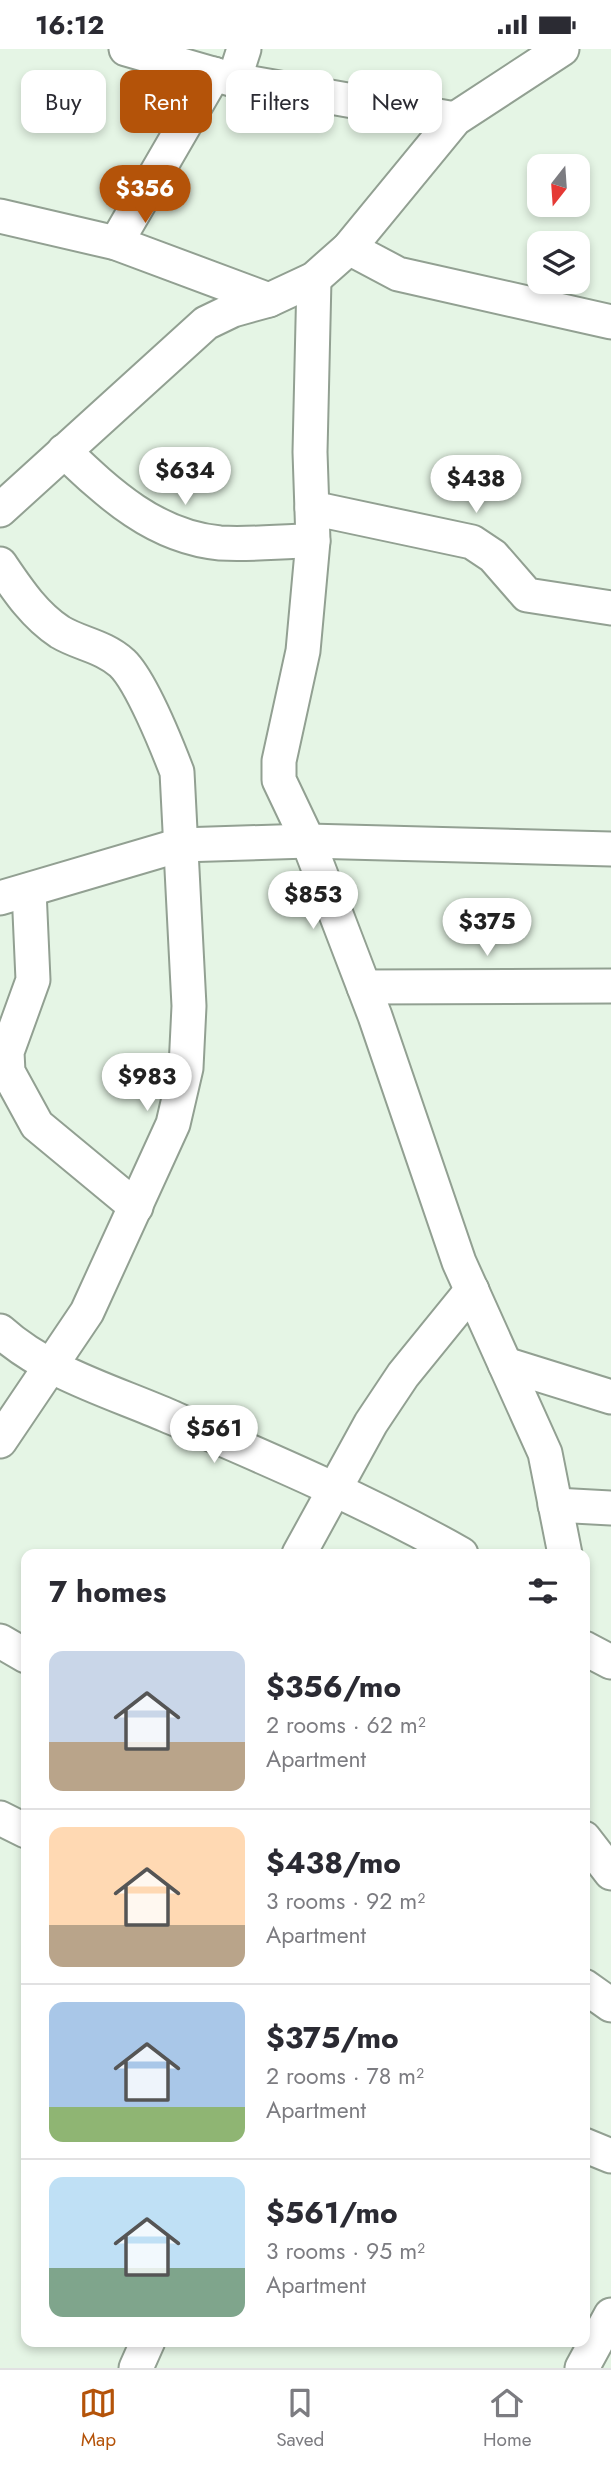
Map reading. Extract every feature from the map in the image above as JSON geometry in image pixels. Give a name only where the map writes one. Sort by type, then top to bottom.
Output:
[{"type":"street","points":[[126,49],[231,68],[455,119]]},
{"type":"street","points":[[0,510],[206,323],[233,310],[270,300],[314,279],[349,248],[455,119],[562,49]]},
{"type":"street","points":[[116,243],[231,68]]},
{"type":"street","points":[[0,216],[116,243],[270,300]]},
{"type":"street","points":[[349,248],[398,274],[611,322]]},
{"type":"street","points":[[314,279],[313,541],[303,651],[279,761],[279,780],[308,841],[364,987],[459,1262],[545,1453],[564,1549]]},
{"type":"street","points":[[64,451],[116,500],[155,524],[183,535],[229,543],[313,541]]},
{"type":"street","points":[[312,508],[472,542],[493,556],[517,587],[527,595],[611,608]]},
{"type":"street","points":[[0,564],[29,605],[60,632],[88,642],[124,664],[142,694],[177,772],[189,1006],[186,1068],[173,1124],[87,1312],[0,1441]]},
{"type":"street","points":[[136,1207],[37,1125],[8,1072],[7,1052],[33,980],[14,894],[180,845],[308,841],[611,849]]},
{"type":"street","points":[[364,987],[611,986]]},
{"type":"street","points":[[302,1549],[371,1423],[397,1385],[472,1290]]},
{"type":"street","points":[[0,1331],[51,1367],[409,1524],[452,1549]]},
{"type":"street","points":[[505,1364],[611,1397]]},
{"type":"street","points":[[555,1505],[611,1509]]},
{"type":"street","points":[[0,1641],[21,1653]]},
{"type":"street","points":[[590,1651],[611,1662]]},
{"type":"street","points":[[0,1818],[21,1828]]},
{"type":"street","points":[[590,1846],[611,1873]]},
{"type":"street","points":[[590,1990],[611,2005]]},
{"type":"street","points":[[590,2147],[611,2156]]},
{"type":"street","points":[[590,2345],[611,2315]]},
{"type":"street","points":[[136,2368],[145,2347]]}]
